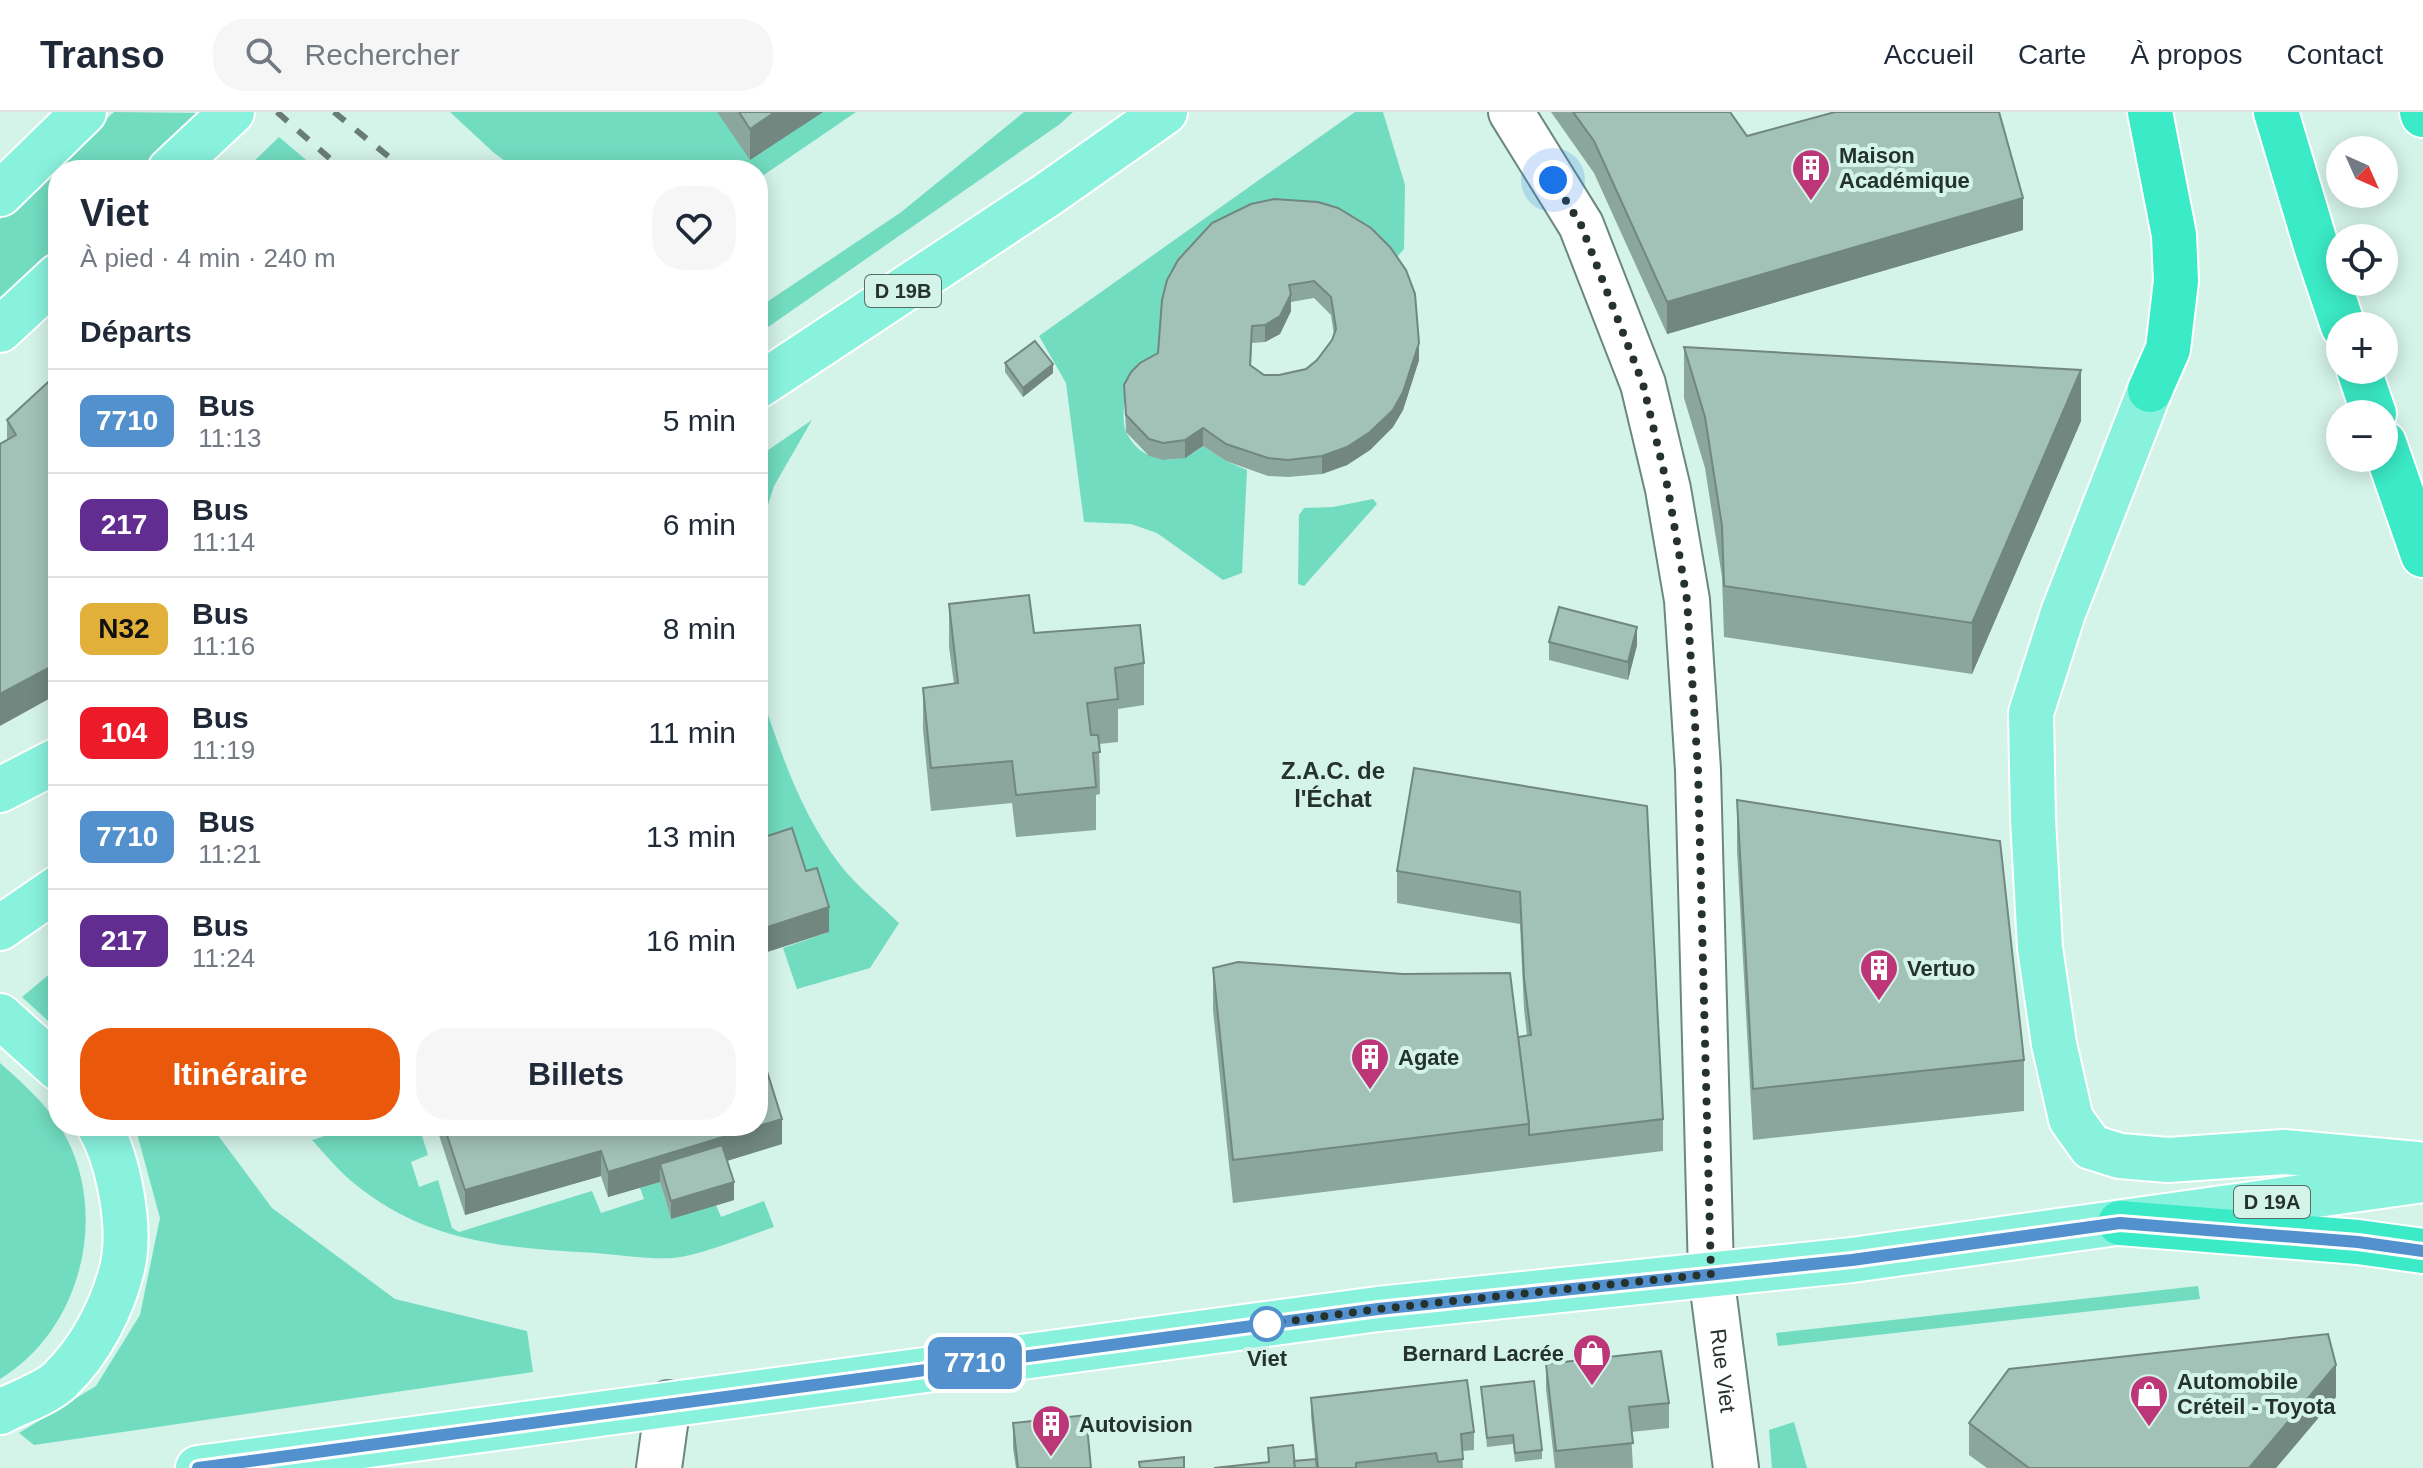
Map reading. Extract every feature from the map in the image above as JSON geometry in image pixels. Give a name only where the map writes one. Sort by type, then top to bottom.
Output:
[{"type":"highway","points":[[2150,112],[2174,235],[2176,281],[2168,349],[2150,390]]},
{"type":"highway","points":[[2276,112],[2338,312]]},
{"type":"highway","points":[[2394,472],[2423,555]]},
{"type":"highway","points":[[2120,1223],[2358,1242],[2423,1251]]},
{"type":"main road","points":[[0,194],[84,112]]},
{"type":"main road","points":[[179,160],[232,112]]},
{"type":"main road","name":"D 19B","points":[[768,379],[1047,195],[1165,112]]},
{"type":"main road","points":[[0,330],[48,285]]},
{"type":"main road","points":[[2150,390],[2063,613],[2031,713],[2040,948],[2054,1044],[2071,1119],[2091,1147],[2120,1156],[2168,1160],[2284,1152],[2423,1164]]},
{"type":"main road","points":[[0,790],[48,765]]},
{"type":"main road","points":[[10,921],[48,895]]},
{"type":"main road","points":[[0,1016],[48,1058]]},
{"type":"main road","points":[[0,1412],[58,1382],[99,1330],[123,1267],[125,1205],[105,1136]]},
{"type":"main road","name":"D 19A","points":[[198,1468],[1378,1309],[1852,1260],[2423,1180]]},
{"type":"street","name":"Rue Viet","points":[[1511,112],[1581,225],[1643,384],[1668,489],[1687,600],[1698,770],[1711,1274],[1736,1468]]},
{"type":"street","points":[[659,1468],[668,1403]]},
{"type":"green space","points":[[114,112],[204,113],[154,160],[63,160]]},
{"type":"green space","points":[[450,112],[856,112],[768,172],[768,160],[504,160]]},
{"type":"green space","points":[[1024,112],[1073,112],[768,327],[768,301],[900,213]]},
{"type":"green space","points":[[1355,112],[1383,112],[1405,185],[1404,249],[1390,265],[1162,317],[1159,370],[1124,402],[1125,430],[1134,444],[1151,457],[1183,457],[1203,446],[1247,470],[1242,573],[1223,580],[1157,533],[1131,524],[1084,522],[1066,383],[1039,336]]},
{"type":"green space","points":[[279,137],[306,160],[255,160]]},
{"type":"green space","points":[[48,174],[48,257],[0,302],[0,219]]},
{"type":"green space","points":[[812,420],[774,486],[768,505],[768,450]]},
{"type":"green space","points":[[1373,499],[1377,504],[1304,586],[1298,584],[1299,515],[1304,508],[1333,507]]},
{"type":"green space","points":[[768,715],[802,802],[826,845],[848,874],[899,923],[870,968],[797,989],[783,948],[829,932],[768,874]]},
{"type":"green space","points":[[48,975],[48,1021],[22,997]]},
{"type":"green space","points":[[0,1063],[48,1111],[48,1136],[65,1136],[68,1141],[80,1173],[85,1206],[85,1240],[78,1273],[66,1305],[49,1334],[27,1359],[0,1379]]},
{"type":"green space","points":[[138,1136],[218,1136],[272,1208],[395,1299],[527,1331],[533,1372],[34,1445],[19,1433],[96,1386],[140,1315],[160,1218]]},
{"type":"green space","points":[[325,1136],[422,1136],[428,1155],[411,1162],[419,1187],[438,1180],[452,1228],[459,1232],[592,1191],[601,1213],[644,1199],[640,1188],[660,1182],[671,1219],[716,1205],[721,1217],[764,1201],[774,1227],[704,1251],[672,1258],[535,1249],[475,1240],[417,1222],[390,1208],[350,1180],[312,1140]]},
{"type":"green space","points":[[2198,1286],[2200,1299],[1778,1346],[1776,1333]]},
{"type":"green space","points":[[1794,1422],[1807,1468],[1772,1468],[1769,1430]]},
{"type":"building","points":[[739,112],[775,112],[750,129]]},
{"type":"building","name":"Maison Académique","points":[[1573,112],[1730,112],[1747,136],[1835,112],[1999,112],[2023,198],[1667,302],[1594,141]]},
{"type":"building","points":[[1274,199],[1318,202],[1338,208],[1371,228],[1390,247],[1406,270],[1415,294],[1419,343],[1403,392],[1393,410],[1370,432],[1347,447],[1322,456],[1288,460],[1268,458],[1226,444],[1203,428],[1185,440],[1163,443],[1149,439],[1126,415],[1124,385],[1140,363],[1158,353],[1162,300],[1167,280],[1178,260],[1212,223],[1251,204]],"holes":[[[1314,281],[1331,297],[1336,329],[1317,360],[1306,369],[1279,375],[1264,375],[1250,365],[1252,326],[1265,325],[1280,316],[1291,294],[1289,285]]]},
{"type":"building","points":[[1035,341],[1053,364],[1023,388],[1005,363]]},
{"type":"building","points":[[1684,347],[2081,370],[1972,623],[1724,586],[1722,526],[1705,417]]},
{"type":"building","points":[[48,382],[48,668],[0,694],[0,444],[16,435],[7,420]]},
{"type":"building","points":[[1029,595],[1034,633],[1140,625],[1144,663],[1115,668],[1118,699],[1087,703],[1091,735],[1098,735],[1100,752],[1093,753],[1096,787],[1016,795],[1012,761],[931,768],[923,688],[958,683],[949,604]]},
{"type":"building","points":[[1559,607],[1637,627],[1628,662],[1549,642]]},
{"type":"building","points":[[1414,768],[1647,806],[1663,1119],[1529,1135],[1518,1037],[1531,1035],[1524,978],[1520,892],[1397,871]]},
{"type":"building","name":"Vertuo","points":[[1737,800],[2000,841],[2024,1060],[1753,1089]]},
{"type":"building","points":[[792,828],[806,871],[817,868],[829,907],[768,927],[768,836]]},
{"type":"building","name":"Agate","points":[[1238,962],[1403,974],[1510,973],[1529,1124],[1233,1160],[1213,968]]},
{"type":"building","points":[[768,1075],[782,1119],[768,1123]]},
{"type":"building","points":[[447,1136],[726,1136],[608,1172],[601,1151],[465,1190]]},
{"type":"building","points":[[722,1145],[734,1182],[671,1201],[660,1164]]},
{"type":"building","name":"Automobile Créteil - Toyota","points":[[2328,1334],[2336,1365],[2249,1468],[2029,1468],[1969,1423],[2009,1369]]},
{"type":"building","points":[[1661,1351],[1669,1403],[1629,1407],[1633,1443],[1556,1451],[1546,1364]]},
{"type":"building","points":[[1467,1380],[1474,1432],[1461,1434],[1463,1459],[1438,1462],[1436,1453],[1356,1463],[1356,1468],[1318,1468],[1311,1398]]},
{"type":"building","points":[[1534,1381],[1542,1450],[1515,1453],[1513,1435],[1487,1438],[1481,1387]]},
{"type":"building","points":[[1086,1415],[1091,1468],[1018,1468],[1013,1423]]},
{"type":"building","points":[[1293,1445],[1295,1468],[1214,1468],[1269,1462],[1268,1448]]},
{"type":"building","points":[[1184,1457],[1184,1468],[1140,1468],[1139,1462]]},
{"type":"building","points":[[1316,1459],[1317,1468],[1295,1468],[1294,1461]]},
{"type":"railway","points":[[277,112],[332,160]]},
{"type":"railway","points":[[334,112],[393,160]]},
{"type":"bus line","name":"7710","points":[[198,1468],[1378,1309],[1852,1260],[2120,1223],[2358,1242],[2423,1251]]},
{"type":"place","name":"Maison Académique","points":[[1811,202]]},
{"type":"place","name":"Vertuo","points":[[1879,1002]]},
{"type":"place","name":"Agate","points":[[1370,1091]]},
{"type":"place","name":"Viet","points":[[1267,1324]]},
{"type":"place","name":"Bernard Lacrée","points":[[1592,1387]]},
{"type":"place","name":"Automobile Créteil - Toyota","points":[[2149,1428]]},
{"type":"place","name":"Autovision","points":[[1051,1458]]},
{"type":"district","name":"Z.A.C. de l'Échat","points":[[1333,785]]},
{"type":"route","points":[[1267,1324],[1260,1325],[1378,1309],[1711,1274],[1698,770],[1687,600],[1668,489],[1643,384],[1581,225],[1553,180]]}]
